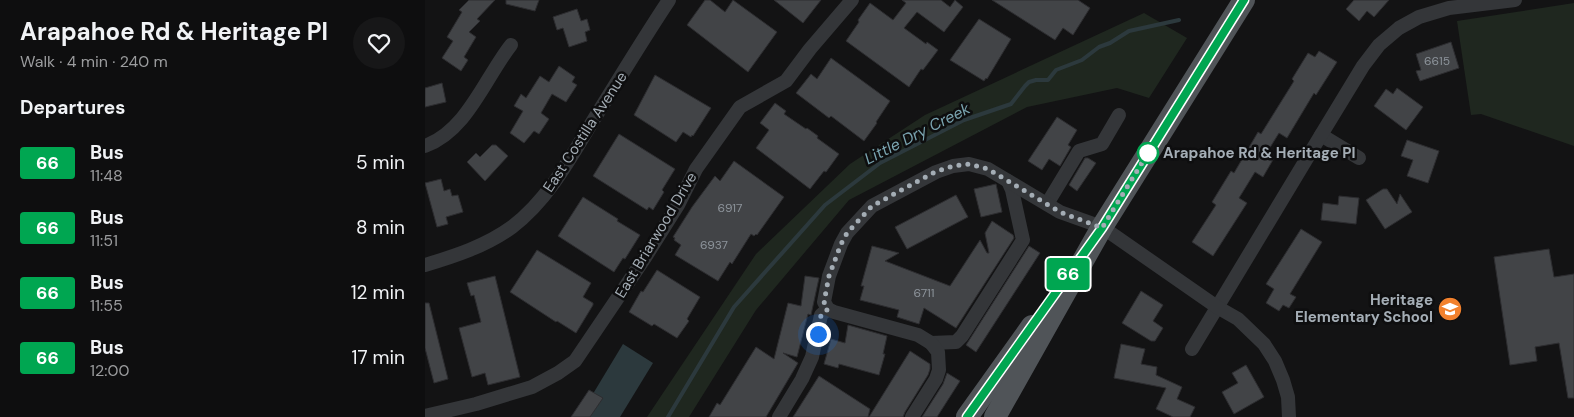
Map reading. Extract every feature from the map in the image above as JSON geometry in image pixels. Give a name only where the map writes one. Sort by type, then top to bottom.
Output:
[{"type":"main road","points":[[995,417],[1102,228],[1244,0]]},
{"type":"main road","points":[[967,417],[1102,228]]},
{"type":"street","name":"East Costilla Avenue","points":[[425,265],[463,253],[491,240],[512,227],[529,212],[546,193],[567,164],[669,0]]},
{"type":"street","name":"East Briarwood Drive","points":[[425,416],[476,404],[532,387],[558,373],[575,360],[647,256],[678,205],[696,169],[740,107],[785,81],[852,0]]},
{"type":"street","points":[[1192,349],[1363,66],[1379,45],[1399,28],[1419,17],[1449,8],[1515,0]]},
{"type":"street","points":[[425,146],[440,139],[453,129],[467,112],[511,45]]},
{"type":"street","points":[[1047,204],[1079,151],[1103,144],[1119,115]]},
{"type":"street","points":[[1321,135],[1359,158]]},
{"type":"street","points":[[912,417],[936,379],[939,370],[938,352],[931,343],[918,335],[828,309],[824,302],[829,276],[847,233],[872,206],[935,172],[953,166],[969,164],[988,169],[1060,212],[1102,228],[1217,307],[1238,319],[1264,344],[1275,361],[1285,387],[1289,417]]},
{"type":"street","points":[[931,343],[956,342],[962,336],[1023,240],[1008,181]]},
{"type":"street","points":[[779,417],[802,379],[812,357],[821,315],[828,309]]},
{"type":"shaded area","points":[[1574,3],[1574,146],[1481,114],[1471,115],[1457,21]]},
{"type":"shaded area","points":[[1144,13],[1187,38],[1149,98],[1117,88],[1027,107],[849,200],[756,310],[689,417],[647,417],[756,254],[850,164],[925,115]]},
{"type":"shaded area","points":[[623,344],[653,363],[620,417],[579,417]]},
{"type":"building","points":[[469,0],[495,0],[477,19],[480,21],[469,32],[476,37],[464,57],[468,60],[461,71],[442,58],[453,41],[447,37],[462,12],[459,10]]},
{"type":"building","points":[[506,0],[539,0],[535,11],[506,4]]},
{"type":"building","points":[[705,0],[710,0],[725,12],[733,0],[777,32],[748,72],[687,25]]},
{"type":"building","points":[[774,0],[821,0],[803,23]]},
{"type":"building","points":[[902,0],[941,0],[950,7],[955,0],[963,7],[944,32],[917,12],[904,28],[938,50],[923,70],[921,69],[909,87],[846,41],[870,3],[893,20],[906,3]]},
{"type":"building","points":[[992,0],[1078,0],[1090,8],[1073,35],[1063,28],[1055,40]]},
{"type":"building","points":[[1354,0],[1389,0],[1374,17],[1367,11],[1359,21],[1346,9]]},
{"type":"building","points":[[577,9],[581,21],[587,19],[590,30],[585,32],[587,41],[569,47],[563,28],[557,30],[553,17]]},
{"type":"building","points":[[979,19],[1011,39],[984,81],[950,60]]},
{"type":"building","points":[[1451,42],[1459,68],[1420,81],[1416,71],[1421,70],[1416,54]]},
{"type":"building","points":[[1319,51],[1337,62],[1316,95],[1314,93],[1287,138],[1279,133],[1266,154],[1274,158],[1263,177],[1255,172],[1239,198],[1247,203],[1213,256],[1192,242],[1216,205],[1212,202],[1231,171],[1234,173],[1258,132],[1261,134],[1294,81],[1292,79],[1308,53],[1315,57]]},
{"type":"building","points":[[831,58],[890,101],[864,141],[796,93],[811,74],[817,79]]},
{"type":"building","points":[[559,66],[575,77],[572,82],[577,85],[566,102],[552,94],[541,113],[549,119],[539,134],[534,131],[524,143],[510,133],[523,111],[514,106],[521,94],[526,98],[540,76],[549,82]]},
{"type":"building","points":[[655,75],[711,108],[693,136],[691,137],[683,132],[676,142],[634,115]]},
{"type":"building","points":[[442,83],[446,102],[425,107],[425,88]]},
{"type":"building","points":[[1397,88],[1423,107],[1406,130],[1374,106],[1386,89],[1393,94]]},
{"type":"building","points":[[775,103],[786,111],[784,114],[818,136],[817,138],[839,154],[810,189],[756,148],[769,130],[760,123]]},
{"type":"building","points":[[1057,117],[1077,130],[1068,145],[1071,147],[1060,166],[1049,159],[1042,170],[1028,161]]},
{"type":"building","points":[[619,134],[675,169],[662,190],[664,192],[653,210],[649,207],[647,210],[593,176]]},
{"type":"building","points":[[1407,140],[1439,151],[1428,183],[1407,176],[1413,160],[1401,156]]},
{"type":"building","points":[[492,145],[496,145],[508,156],[485,181],[467,162],[476,153],[480,157]]},
{"type":"building","points":[[1085,158],[1096,163],[1077,191],[1069,185]]},
{"type":"building","points":[[734,161],[784,197],[757,235],[751,234],[732,264],[730,262],[718,281],[675,255],[681,245],[673,237],[715,176],[720,181]]},
{"type":"building","points":[[441,179],[444,191],[450,189],[452,196],[458,195],[463,212],[446,217],[448,224],[437,227],[425,183]]},
{"type":"building","points":[[996,184],[1002,212],[981,217],[974,189]]},
{"type":"building","points":[[1383,189],[1387,189],[1397,204],[1400,194],[1412,212],[1385,229],[1366,200]]},
{"type":"building","points":[[956,195],[968,217],[907,249],[895,227]]},
{"type":"building","points":[[1339,196],[1359,198],[1356,224],[1321,220],[1323,203],[1338,205]]},
{"type":"building","points":[[583,197],[640,235],[625,259],[623,258],[614,272],[558,236]]},
{"type":"building","points":[[992,221],[1013,235],[1014,238],[956,328],[924,308],[919,324],[897,317],[899,310],[860,300],[864,286],[861,286],[872,246],[899,253],[885,261],[950,286],[980,240],[987,253],[989,253],[985,233]]},
{"type":"building","points":[[1301,229],[1322,242],[1290,294],[1296,297],[1289,308],[1283,305],[1279,311],[1266,303],[1274,289],[1266,284]]},
{"type":"building","points":[[1029,246],[1040,253],[976,352],[966,345]]},
{"type":"building","points":[[1549,249],[1554,277],[1574,274],[1574,398],[1568,398],[1559,343],[1535,347],[1537,361],[1510,365],[1494,257]]},
{"type":"building","points":[[537,250],[591,283],[583,297],[593,303],[593,305],[576,333],[510,292]]},
{"type":"building","points":[[657,270],[700,297],[687,319],[689,321],[677,338],[629,312],[641,291],[643,292]]},
{"type":"building","points":[[495,276],[520,377],[488,385],[485,373],[472,377],[459,328],[481,322],[474,295],[471,296],[467,283]]},
{"type":"building","points":[[805,276],[819,278],[811,315],[808,314],[797,357],[783,353],[798,363],[766,417],[709,417],[717,403],[720,405],[756,347],[774,359],[788,303],[801,306]]},
{"type":"building","points":[[1141,291],[1163,305],[1153,321],[1163,328],[1155,341],[1151,341],[1122,323]]},
{"type":"building","points":[[425,303],[429,303],[448,379],[434,383],[425,348]]},
{"type":"building","points":[[848,325],[887,336],[883,354],[885,354],[879,375],[839,364],[838,368],[824,364],[831,339],[845,343]]},
{"type":"building","points":[[1121,344],[1145,349],[1141,364],[1157,367],[1156,375],[1182,387],[1177,399],[1195,407],[1190,417],[1173,417],[1156,409],[1166,388],[1114,378]]},
{"type":"building","points":[[910,351],[930,364],[930,369],[903,417],[869,417]]},
{"type":"building","points":[[1246,365],[1264,397],[1234,414],[1222,392],[1238,383],[1232,373]]},
{"type":"building","points":[[947,373],[960,381],[937,417],[922,417],[943,384]]},
{"type":"building","points":[[819,376],[870,409],[868,417],[793,417]]},
{"type":"building","points":[[589,390],[603,398],[590,417],[571,417]]},
{"type":"waterway","name":"Little Dry Creek","points":[[668,417],[734,307],[825,205],[880,163],[964,120],[1011,104],[1029,82],[1048,80],[1056,70],[1082,60],[1099,47],[1110,43],[1129,31],[1179,20]]},
{"type":"bus line","name":"66","points":[[967,417],[1102,228],[1244,0]]},
{"type":"place","name":"Arapahoe Rd & Heritage Pl","points":[[1148,153]]},
{"type":"place","name":"Heritage Elementary School","points":[[1450,309]]},
{"type":"route","points":[[818,334],[821,315],[828,309],[824,302],[829,276],[841,244],[847,233],[872,206],[889,196],[935,172],[953,166],[969,164],[988,169],[1060,212],[1102,228],[1148,153]]}]
